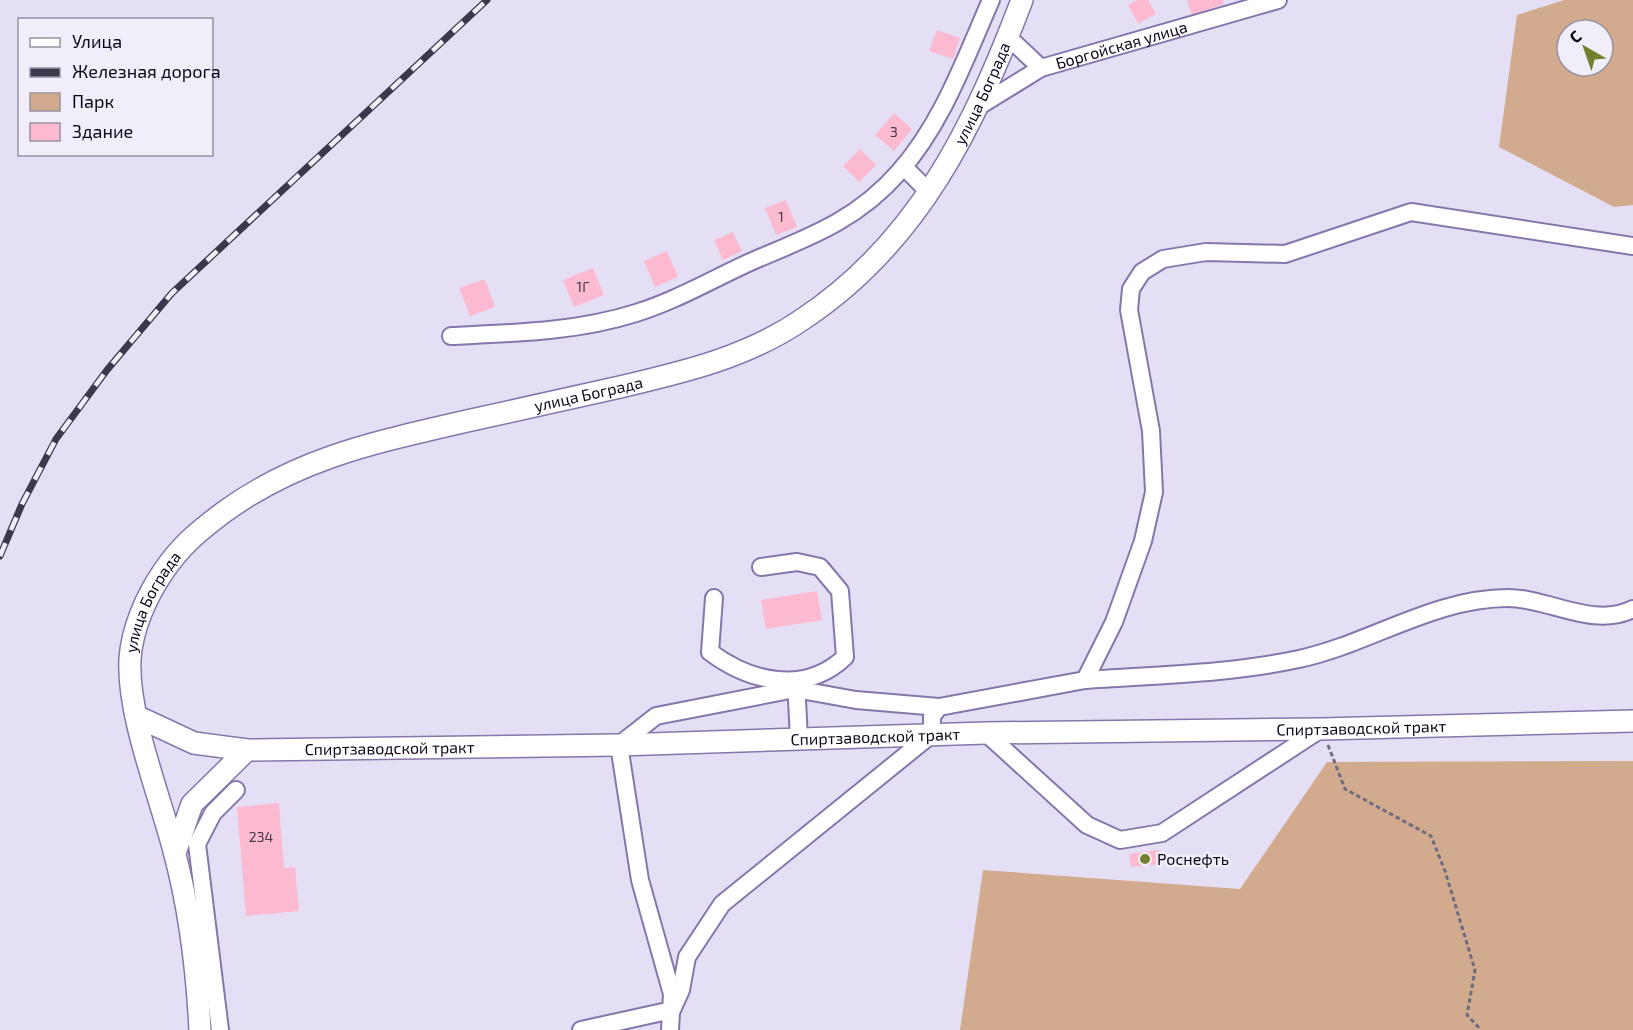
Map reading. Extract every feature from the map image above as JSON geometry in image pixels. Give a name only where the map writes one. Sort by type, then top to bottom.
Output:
[{"type":"main road","name":"улица Бограда","points":[[200,1030],[199,922],[175,853],[136,716],[130,660],[139,619],[152,588],[180,547],[256,489],[305,465],[363,444],[686,372],[768,340],[804,319],[873,263],[930,193],[953,156],[976,108],[1022,0]]},
{"type":"main road","name":"Спиртзаводской тракт","points":[[136,716],[194,743],[247,750],[619,745],[932,734],[1321,729],[1633,721]]},
{"type":"main road","points":[[175,853],[192,804],[247,750]]},
{"type":"street","points":[[451,336],[543,331],[585,326],[637,313],[811,238],[849,216],[904,167],[941,112],[991,0]]},
{"type":"street","name":"Боргойская улица","points":[[976,108],[1041,68],[1278,0]]},
{"type":"street","points":[[1008,37],[1041,68]]},
{"type":"street","points":[[904,167],[930,193]]},
{"type":"street","points":[[1085,680],[1114,622],[1143,541],[1154,492],[1151,431],[1129,310],[1131,289],[1142,272],[1163,259],[1206,252],[1285,254],[1410,212],[1633,246]]},
{"type":"street","points":[[670,1030],[672,1011],[668,974],[640,880],[619,745],[656,716],[796,685],[832,669],[845,657],[840,591],[820,567],[797,562],[762,567]]},
{"type":"street","points":[[714,597],[710,652],[733,669],[856,700],[939,707],[1085,680],[1204,672],[1300,659],[1461,603],[1509,598],[1589,615],[1622,614],[1633,609]]},
{"type":"street","points":[[796,685],[800,739]]},
{"type":"street","points":[[672,1011],[681,990],[687,957],[722,904],[932,734],[932,716],[939,707]]},
{"type":"street","points":[[986,733],[1088,825],[1120,840],[1162,833],[1321,729]]},
{"type":"street","points":[[220,1030],[199,922],[197,844],[213,813],[236,790]]},
{"type":"street","points":[[581,1030],[672,1011]]},
{"type":"path","points":[[1321,729],[1346,789],[1431,836],[1475,970],[1467,1015],[1481,1030]]},
{"type":"green space","points":[[1564,0],[1633,0],[1633,205],[1614,207],[1499,147],[1517,15]]},
{"type":"green space","points":[[1633,761],[1633,1030],[960,1030],[983,870],[1240,889],[1327,762]]},
{"type":"building","points":[[1137,0],[1148,0],[1156,14],[1138,24],[1128,5]]},
{"type":"building","points":[[1187,0],[1223,0],[1224,4],[1192,15]]},
{"type":"building","points":[[937,30],[960,38],[953,59],[929,51]]},
{"type":"building","points":[[894,113],[912,129],[894,151],[875,135]]},
{"type":"building","points":[[860,149],[876,165],[859,182],[843,166]]},
{"type":"building","points":[[786,200],[797,227],[776,235],[765,208]]},
{"type":"building","points":[[733,232],[742,251],[723,260],[714,240]]},
{"type":"building","points":[[667,251],[678,277],[655,287],[644,261]]},
{"type":"building","points":[[593,268],[604,295],[574,307],[563,280]]},
{"type":"building","points":[[485,279],[495,307],[470,316],[459,288]]},
{"type":"building","points":[[817,591],[822,620],[766,629],[761,600]]},
{"type":"building","points":[[279,803],[284,868],[295,867],[299,911],[246,916],[237,807]]},
{"type":"building","name":"Роснефть","points":[[1159,850],[1161,864],[1131,867],[1129,854]]},
{"type":"railway","points":[[0,556],[22,504],[56,439],[107,370],[172,293],[487,0]]},
{"type":"place","name":"Роснефть","points":[[1145,859]]}]
